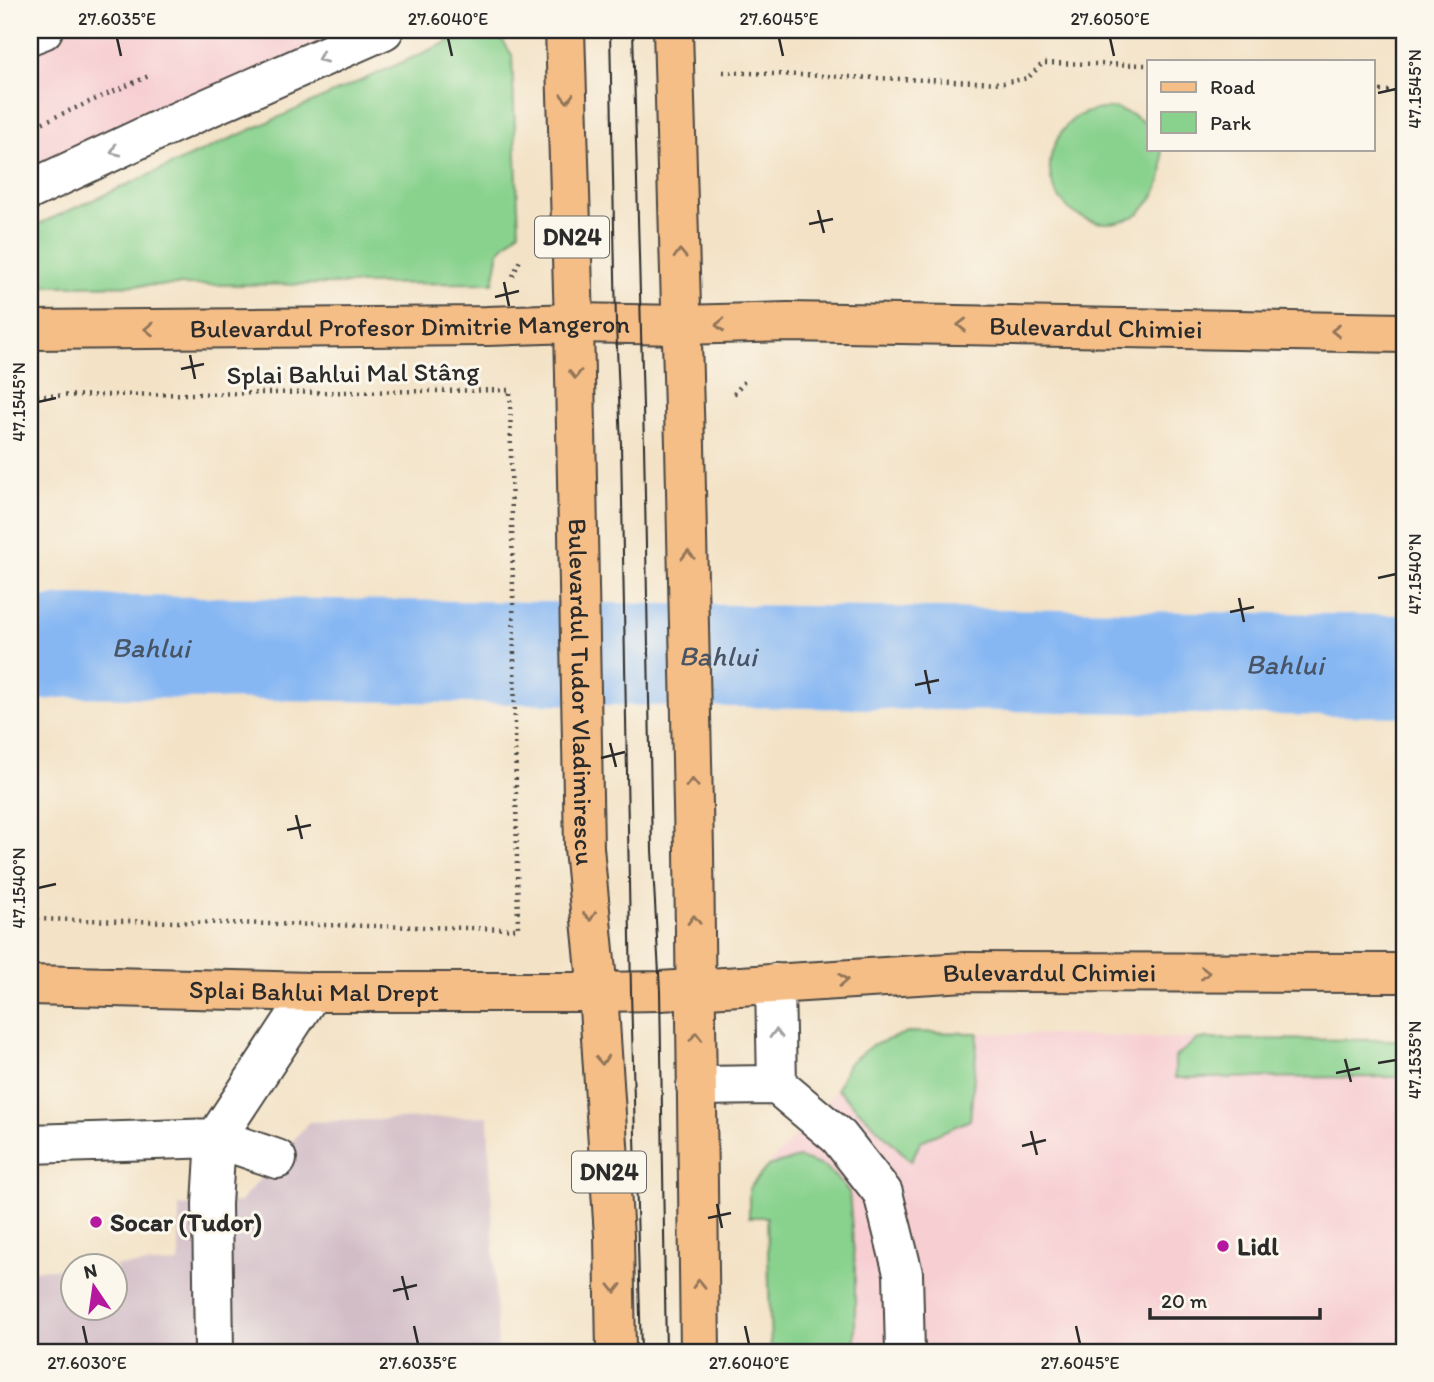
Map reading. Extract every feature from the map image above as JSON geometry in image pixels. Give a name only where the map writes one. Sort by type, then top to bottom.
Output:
[{"type":"main road","name":"Bulevardul Tudor Vladimirescu","points":[[565,30],[574,323],[584,848],[598,992],[614,1236],[616,1352]]},
{"type":"main road","points":[[673,30],[694,851],[700,1352]]},
{"type":"main road","name":"Bulevardul Profesor Dimitrie Mangeron","points":[[30,330],[574,323],[682,326],[788,322]]},
{"type":"main road","name":"Bulevardul Chimiei","points":[[788,322],[1404,332]]},
{"type":"main road","name":"Bulevardul Chimiei","points":[[695,988],[965,972],[1404,973]]},
{"type":"main road","name":"Splai Bahlui Mal Drept","points":[[30,985],[312,992],[598,992],[695,988]]},
{"type":"street","points":[[30,36],[43,30]]},
{"type":"street","points":[[30,190],[384,30]]},
{"type":"street","points":[[775,983],[777,1085]]},
{"type":"street","points":[[214,1352],[212,1204],[216,1138],[312,992]]},
{"type":"street","points":[[696,1086],[777,1085],[839,1137],[883,1193],[903,1273],[905,1352]]},
{"type":"street","points":[[30,1144],[216,1138],[277,1158]]},
{"type":"path","points":[[722,72],[1003,83],[1028,78],[1043,63],[1147,65]]},
{"type":"path","points":[[30,128],[154,74]]},
{"type":"path","points":[[1374,91],[1404,91]]},
{"type":"path","name":"Splai Bahlui Mal Stâng","points":[[30,396],[510,390],[518,929],[30,919]]},
{"type":"shaded area","points":[[30,30],[382,30],[30,190]]},
{"type":"shaded area","points":[[908,1032],[1198,1039],[1404,1040],[1404,1352],[771,1352],[767,1217],[749,1217],[749,1188],[837,1089],[848,1064],[871,1046]]},
{"type":"shaded area","points":[[488,1116],[498,1352],[30,1352],[30,1270],[60,1269],[60,1322],[130,1322],[130,1265],[179,1263],[179,1206],[240,1202],[309,1122]]},
{"type":"green space","points":[[499,35],[512,55],[519,231],[499,251],[493,283],[43,286],[30,277],[30,228],[450,41]]},
{"type":"green space","points":[[1114,108],[1133,115],[1147,125],[1147,150],[1161,150],[1162,173],[1155,194],[1140,212],[1121,221],[1100,222],[1071,211],[1053,187],[1051,156],[1057,140],[1068,123],[1091,111]]},
{"type":"green space","points":[[908,1032],[978,1033],[970,1120],[921,1141],[911,1161],[837,1089],[848,1064],[871,1046]]},
{"type":"green space","points":[[1198,1039],[1404,1040],[1404,1077],[1175,1078],[1175,1057]]},
{"type":"green space","points":[[799,1158],[826,1167],[849,1192],[855,1266],[855,1352],[771,1352],[767,1217],[749,1217],[749,1188],[768,1166]]},
{"type":"waterway","name":"Bahlui","points":[[30,650],[68,646],[1404,666]]},
{"type":"tram line","points":[[610,30],[641,1352]]},
{"type":"tram line","points":[[633,30],[652,850],[660,991],[666,1352]]},
{"type":"place","name":"Socar (Tudor)","points":[[96,1222]]},
{"type":"place","name":"Lidl","points":[[1223,1246]]}]
